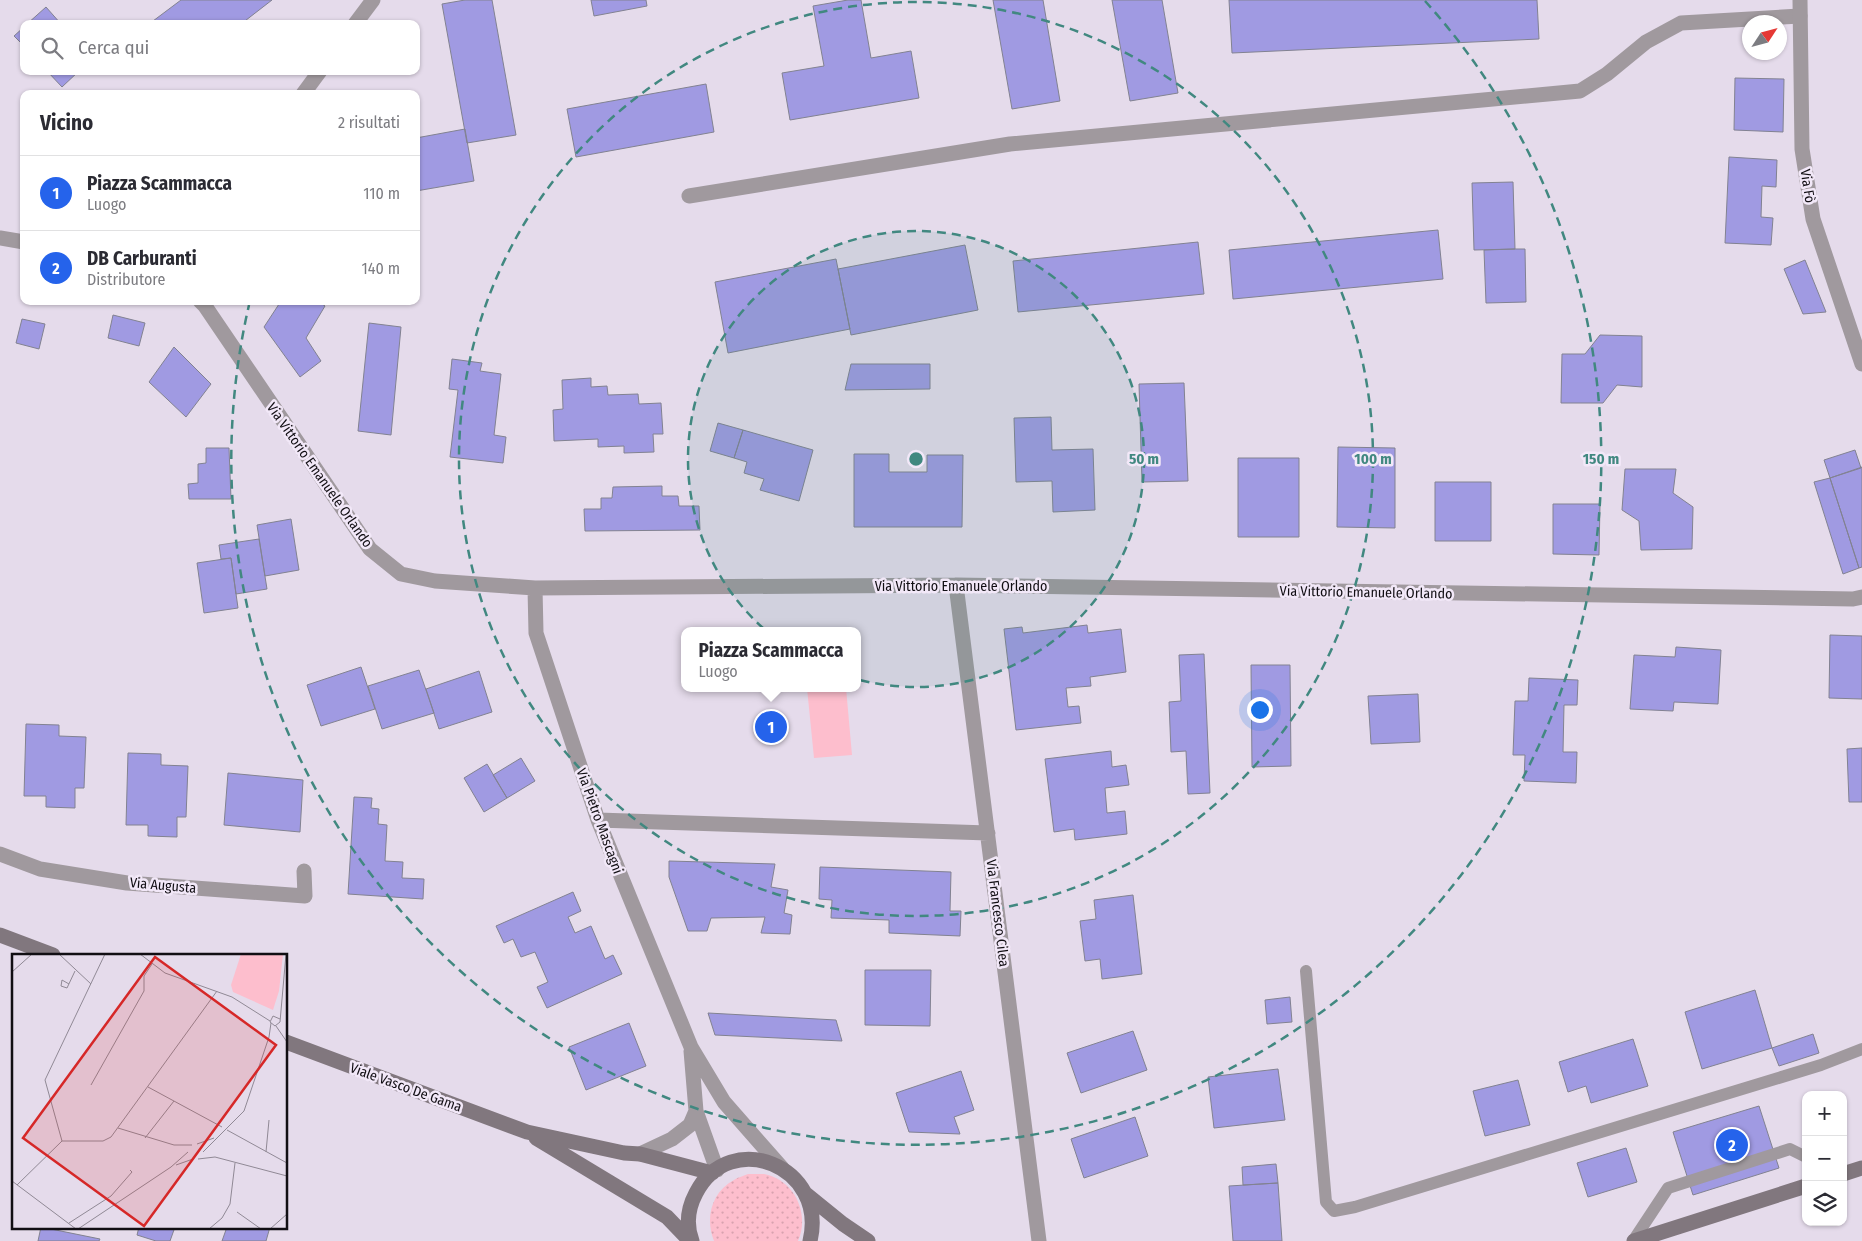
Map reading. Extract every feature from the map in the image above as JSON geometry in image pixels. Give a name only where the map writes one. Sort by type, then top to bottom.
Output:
[{"type":"main road","points":[[0,935],[49,954]]},
{"type":"main road","name":"Viale Vasco De Gama","points":[[288,1043],[527,1132]]},
{"type":"main road","points":[[527,1132],[624,1153],[640,1154],[714,1171]]},
{"type":"main road","points":[[527,1132],[667,1218],[691,1241]]},
{"type":"main road","points":[[691,1241],[688,1222],[698,1188],[714,1171],[731,1163],[748,1160],[772,1163],[782,1168],[800,1184],[806,1194],[813,1217],[810,1241]]},
{"type":"main road","points":[[1847,1173],[1862,1168]]},
{"type":"main road","points":[[1634,1241],[1802,1187]]},
{"type":"main road","points":[[806,1194],[843,1224],[868,1241]]},
{"type":"street","points":[[358,20],[373,0]]},
{"type":"street","name":"Via Fò","points":[[1800,0],[1802,149],[1813,219],[1862,364]]},
{"type":"street","points":[[689,196],[1010,144],[1580,91],[1607,74],[1646,42],[1681,23],[1800,16]]},
{"type":"street","points":[[306,90],[317,75]]},
{"type":"street","points":[[0,238],[20,241]]},
{"type":"street","name":"Via Vittorio Emanuele Orlando","points":[[203,305],[370,548],[400,574],[434,581],[535,588],[956,585],[1833,599],[1862,597]]},
{"type":"street","name":"Via Francesco Cilea","points":[[956,585],[1039,1241]]},
{"type":"street","name":"Via Pietro Mascagni","points":[[535,588],[536,633],[598,820],[691,1047]]},
{"type":"street","points":[[598,820],[988,832]]},
{"type":"street","name":"Via Augusta","points":[[0,854],[40,869],[127,882],[305,896],[304,871]]},
{"type":"street","points":[[691,1047],[696,1111],[714,1171]]},
{"type":"street","points":[[691,1047],[724,1102],[782,1168]]},
{"type":"street","points":[[640,1154],[672,1139],[690,1125],[696,1111]]},
{"type":"lane","points":[[1306,971],[1326,1202],[1334,1211],[1355,1207],[1802,1071],[1862,1049]]},
{"type":"lane","points":[[1634,1241],[1668,1188],[1790,1149],[1802,1155]]},
{"type":"shaded area","points":[[807,692],[846,692],[852,755],[814,758]]},
{"type":"shaded area","points":[[748,1174],[764,1174],[775,1177],[792,1191],[801,1210],[801,1231],[798,1241],[714,1241],[711,1233],[710,1215],[715,1199],[726,1185]]},
{"type":"building","points":[[181,0],[272,0],[246,20],[154,20]]},
{"type":"building","points":[[465,0],[492,0],[516,135],[467,143],[442,4]]},
{"type":"building","points":[[591,0],[646,0],[647,6],[594,16]]},
{"type":"building","points":[[848,0],[861,0],[871,58],[911,51],[919,98],[790,120],[782,73],[824,66],[813,6]]},
{"type":"building","points":[[993,0],[1043,0],[1060,101],[1012,109]]},
{"type":"building","points":[[1112,0],[1162,0],[1178,93],[1130,101]]},
{"type":"building","points":[[1229,0],[1537,0],[1539,39],[1232,53]]},
{"type":"building","points":[[46,7],[57,20],[31,20]]},
{"type":"building","points":[[20,31],[20,42],[14,36]]},
{"type":"building","points":[[51,75],[75,75],[62,87]]},
{"type":"building","points":[[1735,78],[1784,79],[1783,132],[1734,130]]},
{"type":"building","points":[[706,84],[714,132],[576,157],[567,109]]},
{"type":"building","points":[[465,129],[474,181],[420,190],[420,137]]},
{"type":"building","points":[[1729,157],[1777,160],[1776,187],[1762,186],[1761,217],[1773,218],[1771,245],[1725,243]]},
{"type":"building","points":[[1513,182],[1515,249],[1474,250],[1472,183]]},
{"type":"building","points":[[1438,230],[1443,279],[1233,299],[1229,250]]},
{"type":"building","points":[[1198,242],[1204,294],[1018,312],[1013,261]]},
{"type":"building","points":[[965,245],[978,310],[851,335],[838,269]]},
{"type":"building","points":[[1525,249],[1526,302],[1486,303],[1484,250]]},
{"type":"building","points":[[836,259],[850,329],[728,353],[715,282]]},
{"type":"building","points":[[1805,260],[1826,312],[1803,314],[1784,269]]},
{"type":"building","points":[[278,305],[324,305],[325,306],[306,338],[321,361],[300,377],[264,327]]},
{"type":"building","points":[[113,315],[145,323],[139,346],[108,338]]},
{"type":"building","points":[[22,319],[45,324],[39,349],[16,343]]},
{"type":"building","points":[[369,323],[401,327],[391,435],[358,431]]},
{"type":"building","points":[[1600,335],[1642,336],[1642,387],[1617,385],[1603,403],[1561,403],[1562,354],[1585,354]]},
{"type":"building","points":[[174,347],[211,384],[186,417],[149,382]]},
{"type":"building","points":[[452,359],[482,363],[480,371],[501,374],[494,435],[506,437],[503,463],[450,457],[458,390],[449,389]]},
{"type":"building","points":[[851,364],[930,364],[930,389],[845,390]]},
{"type":"building","points":[[591,378],[591,387],[607,386],[608,395],[638,394],[639,404],[661,403],[663,434],[653,434],[654,452],[624,453],[624,446],[598,447],[598,439],[554,441],[553,410],[563,409],[562,380]]},
{"type":"building","points":[[1184,383],[1188,481],[1142,482],[1139,384]]},
{"type":"building","points":[[1051,417],[1052,450],[1093,449],[1095,510],[1053,512],[1052,481],[1016,482],[1014,418]]},
{"type":"building","points":[[718,423],[743,430],[734,458],[710,451]]},
{"type":"building","points":[[743,430],[813,450],[799,501],[760,490],[764,479],[744,473],[747,462],[734,458]]},
{"type":"building","points":[[1338,447],[1395,448],[1395,528],[1337,527]]},
{"type":"building","points":[[206,448],[229,448],[231,499],[189,499],[188,484],[198,483],[198,464],[206,463]]},
{"type":"building","points":[[1855,450],[1861,468],[1830,478],[1824,460]]},
{"type":"building","points":[[854,454],[889,454],[889,472],[927,472],[927,455],[963,455],[962,527],[854,527]]},
{"type":"building","points":[[1238,458],[1299,458],[1299,537],[1238,537]]},
{"type":"building","points":[[1862,467],[1862,567],[1859,568],[1830,478]]},
{"type":"building","points":[[1625,469],[1676,469],[1673,493],[1693,507],[1692,549],[1641,550],[1639,521],[1622,510]]},
{"type":"building","points":[[1830,478],[1859,568],[1843,574],[1814,482]]},
{"type":"building","points":[[1435,482],[1491,482],[1491,541],[1435,541]]},
{"type":"building","points":[[662,486],[662,496],[678,496],[679,506],[699,506],[700,530],[585,531],[584,509],[601,509],[601,498],[612,498],[613,487]]},
{"type":"building","points":[[1553,504],[1600,504],[1599,555],[1553,554]]},
{"type":"building","points":[[291,519],[299,570],[265,576],[257,525]]},
{"type":"building","points":[[259,539],[267,589],[236,594],[231,558],[221,559],[219,545]]},
{"type":"building","points":[[231,558],[238,608],[204,613],[197,563]]},
{"type":"building","points":[[1087,625],[1088,633],[1121,629],[1126,672],[1090,677],[1091,686],[1066,688],[1068,707],[1079,706],[1081,723],[1016,730],[1004,629],[1022,627],[1023,633]]},
{"type":"building","points":[[1830,635],[1862,636],[1862,699],[1829,698]]},
{"type":"building","points":[[1676,647],[1721,650],[1718,704],[1674,702],[1673,711],[1630,709],[1634,655],[1675,657]]},
{"type":"building","points":[[1204,654],[1210,793],[1188,794],[1186,751],[1171,752],[1169,702],[1181,701],[1179,655]]},
{"type":"building","points":[[1251,665],[1290,665],[1291,766],[1252,767]]},
{"type":"building","points":[[361,667],[375,709],[321,726],[307,685]]},
{"type":"building","points":[[419,670],[434,713],[382,729],[368,686]]},
{"type":"building","points":[[479,671],[492,712],[439,729],[426,689]]},
{"type":"building","points":[[1529,678],[1578,680],[1577,705],[1564,705],[1563,752],[1577,752],[1576,783],[1524,781],[1525,755],[1513,755],[1515,701],[1528,701]]},
{"type":"building","points":[[1418,694],[1420,742],[1371,744],[1368,696]]},
{"type":"building","points":[[26,724],[59,725],[59,736],[86,737],[84,788],[75,788],[75,808],[46,807],[46,796],[24,796]]},
{"type":"building","points":[[1862,748],[1862,802],[1849,802],[1847,749]]},
{"type":"building","points":[[1111,751],[1112,767],[1126,765],[1129,785],[1105,788],[1107,813],[1125,811],[1127,834],[1075,840],[1074,829],[1054,832],[1045,759]]},
{"type":"building","points":[[128,753],[161,754],[161,765],[188,766],[186,817],[177,817],[177,837],[148,836],[148,825],[126,825]]},
{"type":"building","points":[[521,758],[535,781],[507,798],[493,775]]},
{"type":"building","points":[[487,764],[507,798],[484,812],[464,778]]},
{"type":"building","points":[[228,773],[303,780],[300,832],[224,825]]},
{"type":"building","points":[[354,797],[372,798],[371,808],[379,809],[378,824],[387,825],[385,861],[403,862],[402,878],[424,879],[423,899],[348,894]]},
{"type":"building","points":[[669,861],[775,864],[771,887],[788,890],[784,913],[792,915],[790,934],[761,933],[765,917],[711,918],[707,931],[688,931],[669,877]]},
{"type":"building","points":[[820,867],[951,872],[950,911],[961,911],[960,936],[889,933],[889,920],[831,918],[832,900],[819,899]]},
{"type":"building","points":[[573,892],[581,911],[568,917],[575,933],[591,926],[605,959],[613,955],[622,974],[547,1008],[537,987],[548,982],[535,952],[521,957],[513,939],[504,943],[496,926]]},
{"type":"building","points":[[1133,895],[1142,974],[1102,979],[1100,959],[1085,961],[1080,921],[1096,919],[1094,900]]},
{"type":"building","points":[[865,970],[931,970],[930,1026],[865,1025]]},
{"type":"building","points":[[1755,990],[1772,1048],[1702,1069],[1685,1012]]},
{"type":"building","points":[[1290,997],[1292,1022],[1267,1024],[1265,1000]]},
{"type":"building","points":[[708,1013],[836,1020],[842,1041],[715,1035]]},
{"type":"building","points":[[629,1023],[646,1066],[586,1090],[569,1047]]},
{"type":"building","points":[[1133,1031],[1147,1070],[1081,1093],[1067,1053]]},
{"type":"building","points":[[1813,1034],[1819,1053],[1779,1066],[1772,1048]]},
{"type":"building","points":[[1633,1039],[1648,1086],[1591,1103],[1586,1086],[1568,1092],[1559,1062]]},
{"type":"building","points":[[1278,1069],[1285,1120],[1214,1128],[1208,1077]]},
{"type":"building","points":[[961,1071],[974,1110],[954,1117],[960,1134],[909,1132],[896,1093]]},
{"type":"building","points":[[1518,1080],[1530,1125],[1485,1136],[1473,1091]]},
{"type":"building","points":[[1759,1106],[1779,1168],[1693,1195],[1673,1132]]},
{"type":"building","points":[[1135,1117],[1148,1156],[1084,1178],[1071,1139]]},
{"type":"building","points":[[1626,1148],[1637,1182],[1588,1197],[1577,1163]]},
{"type":"building","points":[[1276,1164],[1278,1183],[1243,1185],[1242,1167]]},
{"type":"building","points":[[1278,1183],[1282,1241],[1233,1241],[1229,1186]]},
{"type":"building","points":[[41,1228],[100,1239],[99,1241],[38,1241]]},
{"type":"building","points":[[139,1228],[175,1228],[170,1241],[156,1241],[137,1235]]},
{"type":"building","points":[[227,1228],[270,1228],[266,1241],[222,1241]]},
{"type":"place","name":"Piazza Scammacca","points":[[771,727]]},
{"type":"place","name":"DB Carburanti","points":[[1732,1145]]}]
